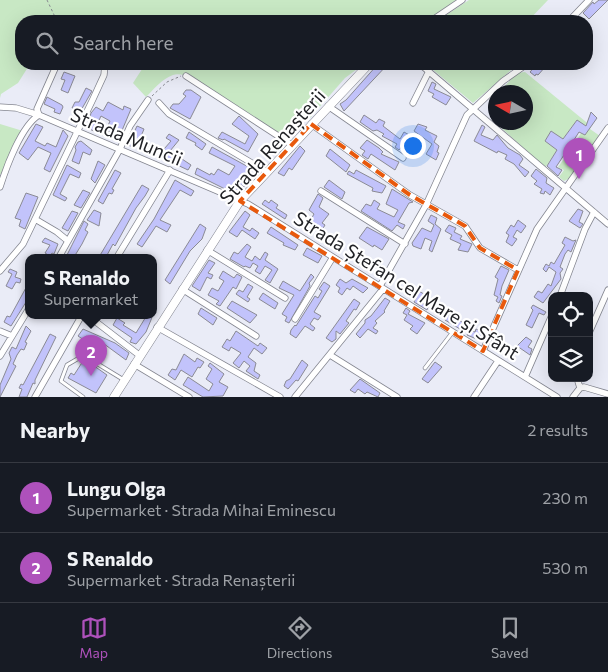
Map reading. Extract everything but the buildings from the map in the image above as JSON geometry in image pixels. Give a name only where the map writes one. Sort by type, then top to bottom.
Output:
[{"type":"street","points":[[440,15],[462,0]]},
{"type":"street","points":[[574,15],[587,1]]},
{"type":"street","points":[[0,187],[11,157],[30,123],[39,116],[37,109],[54,70]]},
{"type":"street","points":[[0,271],[20,250],[78,131],[104,75],[104,70]]},
{"type":"street","name":"Strada Renașterii","points":[[114,397],[157,327],[240,201],[363,70]]},
{"type":"street","points":[[295,397],[382,288],[426,205],[447,155],[472,108],[481,103],[518,70]]},
{"type":"street","points":[[413,103],[430,71],[608,224]]},
{"type":"street","points":[[186,76],[292,145]]},
{"type":"street","points":[[61,254],[120,150],[130,126],[148,100]]},
{"type":"street","points":[[159,103],[169,114],[267,172]]},
{"type":"street","points":[[328,106],[403,158]]},
{"type":"street","name":"Strada Muncii","points":[[0,107],[16,108],[78,131],[240,201]]},
{"type":"street","points":[[312,124],[376,172],[426,205],[465,226],[480,248],[518,270]]},
{"type":"street","points":[[483,351],[537,229],[607,133]]},
{"type":"street","points":[[119,254],[170,170]]},
{"type":"street","points":[[321,191],[405,244]]},
{"type":"street","name":"Strada Ștefan cel Mare și Sfânt","points":[[240,201],[557,397]]},
{"type":"street","points":[[561,292],[585,229],[594,212]]},
{"type":"street","points":[[35,219],[58,232],[68,241]]},
{"type":"street","points":[[207,250],[285,298]]},
{"type":"street","points":[[294,319],[333,257]]},
{"type":"street","points":[[182,289],[256,336]]},
{"type":"street","points":[[593,324],[608,290]]},
{"type":"street","points":[[0,356],[25,315]]},
{"type":"street","points":[[35,397],[80,319]]},
{"type":"street","points":[[92,319],[139,355]]},
{"type":"street","points":[[525,377],[548,324]]},
{"type":"street","points":[[157,327],[280,397]]},
{"type":"street","points":[[0,331],[12,336]]},
{"type":"street","points":[[330,355],[397,397]]},
{"type":"street","points":[[474,397],[498,361]]},
{"type":"street","points":[[134,364],[189,397]]},
{"type":"street","points":[[578,382],[580,388]]},
{"type":"street","points":[[580,388],[608,394]]},
{"type":"street","points":[[573,397],[580,388]]},
{"type":"street","points":[[601,392],[608,388]]},
{"type":"lane","points":[[425,368],[452,333]]},
{"type":"lane","points":[[82,397],[61,381],[67,365],[79,358],[88,358],[124,380]]},
{"type":"path","points":[[47,0],[54,15]]},
{"type":"path","points":[[148,100],[167,82],[176,77],[186,76]]},
{"type":"highlighted area","points":[[311,124],[410,195],[465,226],[480,248],[518,270],[483,351],[240,201]]},
{"type":"green space","points":[[0,0],[457,0],[435,15],[15,15],[15,70],[26,70],[18,83],[1,94],[0,98]]},
{"type":"green space","points":[[469,0],[548,0],[534,15],[446,15]]},
{"type":"green space","points":[[141,70],[356,70],[345,78],[310,118],[299,118],[294,123],[290,123],[281,134],[256,120],[210,88],[183,75],[173,75],[165,79],[146,97],[133,83]]},
{"type":"green space","points":[[433,70],[511,70],[494,85],[488,85],[488,90],[473,103]]},
{"type":"green space","points":[[525,72],[591,126],[590,129],[600,136],[584,159],[571,150],[581,133],[585,135],[589,129],[572,126],[563,139],[551,131],[545,141],[557,150],[545,168],[504,130],[533,130],[533,85],[506,85],[517,73]]},
{"type":"green space","points":[[0,124],[23,131],[1,174],[0,174]]},
{"type":"green space","points":[[569,152],[582,161],[570,178],[564,181],[559,177],[564,170],[558,167]]},
{"type":"place","name":"Lungu Olga","points":[[579,179]]},
{"type":"place","name":"S Renaldo","points":[[91,376]]}]
